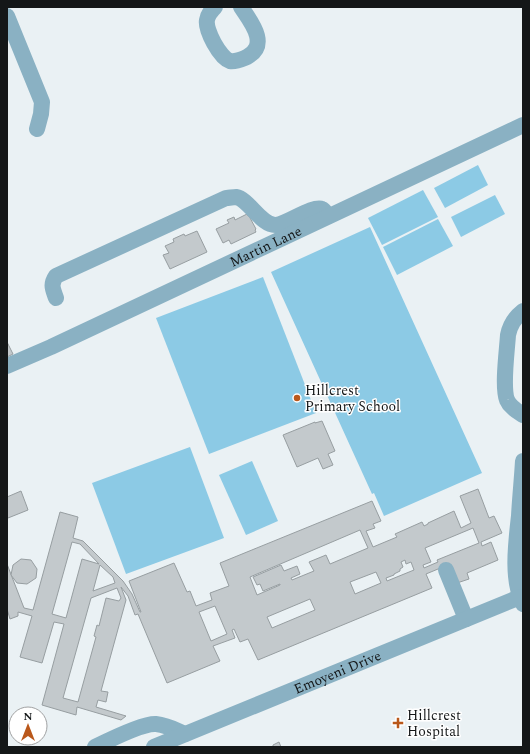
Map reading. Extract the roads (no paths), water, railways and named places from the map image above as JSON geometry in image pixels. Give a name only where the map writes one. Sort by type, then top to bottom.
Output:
[{"type":"street","points":[[215,7],[210,11],[207,21],[210,35],[225,59],[233,61],[240,60],[250,55],[254,51],[258,42],[258,37],[255,30],[241,7]]},
{"type":"street","points":[[7,16],[42,102],[41,114],[36,129]]},
{"type":"street","name":"Martin Lane","points":[[7,366],[58,344],[523,125]]},
{"type":"street","points":[[56,298],[52,286],[56,276],[226,198],[237,197],[247,204],[266,222],[274,225],[280,224],[318,208],[325,211],[328,216]]},
{"type":"street","points":[[523,311],[517,315],[508,335],[505,390],[507,400],[512,407],[523,415]]},
{"type":"street","points":[[521,600],[517,576],[516,540],[523,460]]},
{"type":"street","points":[[446,570],[466,619]]},
{"type":"street","name":"Emoyeni Drive","points":[[154,747],[466,619],[521,600]]},
{"type":"street","points":[[96,747],[139,727],[148,725],[156,724],[170,727],[185,734]]},
{"type":"place","name":"Hillcrest Primary School","points":[[297,398]]},
{"type":"place","name":"Hillcrest Hospital","points":[[398,723]]}]
